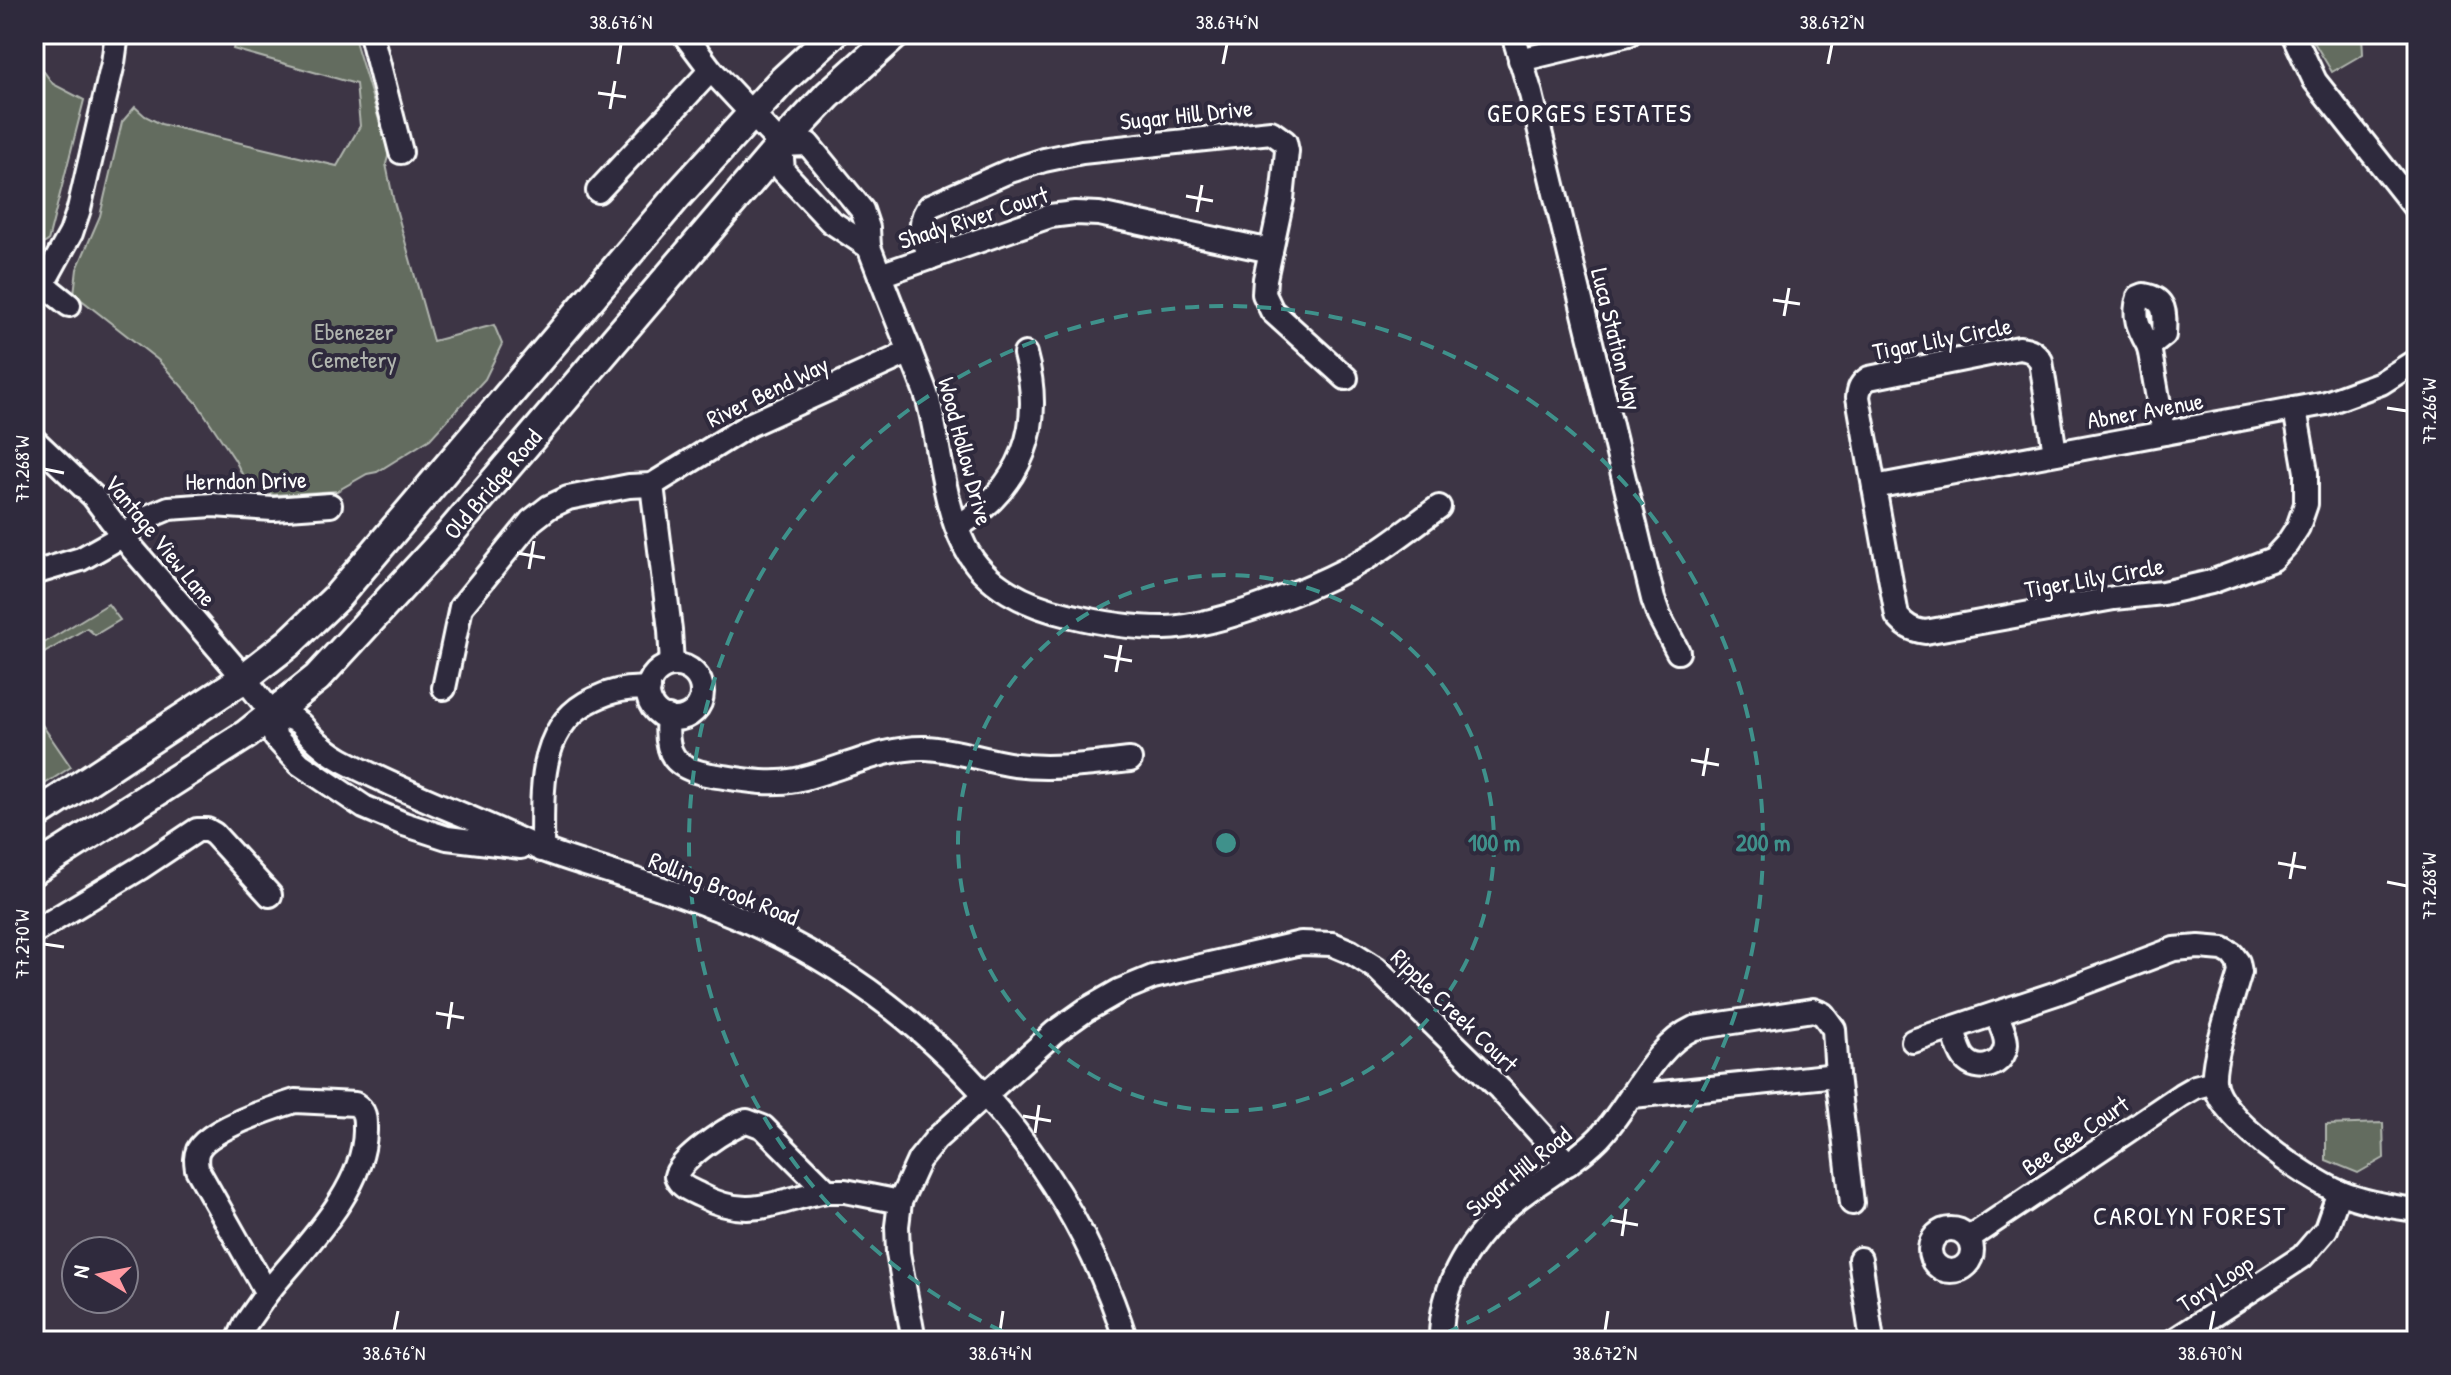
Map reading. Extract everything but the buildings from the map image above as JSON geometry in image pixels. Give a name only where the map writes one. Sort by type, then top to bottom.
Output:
[{"type":"main road","name":"Old Bridge Road","points":[[34,816],[244,678],[289,643],[351,580],[679,194],[782,81],[833,34]]},
{"type":"main road","name":"Old Bridge Road","points":[[34,870],[247,734],[317,678],[446,538],[781,145],[828,95],[896,34]]},
{"type":"street","points":[[69,305],[38,280],[71,233],[79,209],[117,34]]},
{"type":"street","points":[[371,34],[401,152]]},
{"type":"street","points":[[684,34],[711,70],[781,145],[783,171],[830,221],[869,247]]},
{"type":"street","name":"Luca Station Way","points":[[1513,34],[1535,109],[1653,599],[1678,652]]},
{"type":"street","points":[[1520,60],[1629,34]]},
{"type":"street","points":[[2293,34],[2315,81],[2417,210]]},
{"type":"street","points":[[598,191],[711,70]]},
{"type":"street","name":"Sugar Hill Drive","points":[[930,258],[921,228],[923,213],[930,206],[1007,172],[1082,152],[1271,132],[1285,142],[1287,151],[1282,199],[1264,294],[1268,305],[1346,378]]},
{"type":"street","name":"Wood Hollow Drive","points":[[781,145],[808,144],[817,151],[862,210],[868,228],[869,247],[927,397],[942,478],[957,527],[974,561],[1006,591],[1054,612],[1126,626],[1167,628],[1205,622],[1241,612],[1347,568],[1375,553],[1439,507]]},
{"type":"street","name":"Shady River Court","points":[[880,275],[1050,216],[1075,213],[1099,214],[1271,251]]},
{"type":"street","points":[[2149,347],[2164,433]]},
{"type":"street","name":"Tigar Lily Circle","points":[[1874,487],[1858,397],[1863,381],[2019,348],[2028,348],[2041,361],[2055,453]]},
{"type":"street","name":"River Bend Way","points":[[652,485],[749,425],[910,352]]},
{"type":"street","points":[[957,527],[994,499],[1022,454],[1034,404],[1033,381],[1025,354]]},
{"type":"street","name":"Abner Avenue","points":[[1874,487],[2351,396],[2381,383],[2417,360]]},
{"type":"street","name":"Tiger Lily Circle","points":[[1874,487],[1897,616],[1904,625],[1914,630],[1925,632],[2114,598],[2163,593],[2243,572],[2273,559],[2287,544],[2298,527],[2306,504],[2307,485],[2295,409]]},
{"type":"street","name":"Vantage View Lane","points":[[34,440],[93,496],[122,536],[244,678]]},
{"type":"street","points":[[444,688],[461,607],[531,521],[568,498],[629,486],[652,485],[672,665]]},
{"type":"street","name":"Herndon Drive","points":[[34,573],[81,559],[150,516],[175,507],[213,505],[266,510],[330,505]]},
{"type":"street","points":[[672,665],[694,672],[702,686],[696,708],[691,714],[676,719],[661,714],[651,703],[649,689],[656,673],[672,665]]},
{"type":"street","name":"Rolling Brook Road","points":[[244,678],[273,714],[275,737],[287,753],[333,789],[364,807],[447,838],[542,850]]},
{"type":"street","points":[[542,850],[545,762],[560,726],[574,711],[604,694],[629,687],[649,689]]},
{"type":"street","name":"Rolling Brook Road","points":[[273,714],[297,721],[316,741],[340,759],[542,850],[692,899],[760,927],[804,949],[857,982],[950,1057],[985,1094],[1075,1219],[1098,1266],[1126,1341]]},
{"type":"street","points":[[668,717],[666,740],[671,755],[681,765],[695,772],[772,783],[795,781],[908,749],[928,748],[1016,765],[1048,767],[1130,760]]},
{"type":"street","points":[[34,932],[197,830],[214,834],[270,895]]},
{"type":"street","name":"Ripple Creek Court","points":[[900,1202],[919,1160],[936,1139],[1055,1032],[1086,1010],[1119,991],[1153,977],[1301,943],[1332,944],[1376,968],[1500,1089],[1568,1164]]},
{"type":"street","points":[[1913,1041],[1996,1014],[2164,951],[2199,947],[2223,949],[2232,954],[2240,972],[2214,1071],[2217,1093],[2256,1136],[2309,1176],[2339,1192],[2367,1201],[2417,1210]]},
{"type":"street","name":"Sugar Hill Road","points":[[1441,1341],[1441,1319],[1447,1292],[1473,1242],[1528,1191],[1598,1139],[1669,1044],[1680,1034],[1694,1028],[1813,1010],[1830,1020],[1834,1029],[1852,1203]]},
{"type":"street","points":[[1953,1028],[1966,1060],[1986,1067],[2000,1059],[2006,1045],[1996,1014]]},
{"type":"street","points":[[1633,1096],[1837,1075]]},
{"type":"street","name":"Bee Gee Court","points":[[1969,1238],[2181,1095],[2214,1082]]},
{"type":"street","points":[[238,1341],[246,1323],[267,1293],[346,1195],[356,1175],[365,1144],[365,1116],[355,1104],[295,1101],[238,1123],[204,1142],[199,1149],[197,1169],[267,1293]]},
{"type":"street","points":[[827,1191],[763,1127],[747,1121],[735,1124],[681,1165],[676,1176],[679,1184],[713,1202],[738,1209],[757,1209],[827,1191],[845,1191],[900,1202],[898,1253],[914,1341]]},
{"type":"street","name":"Tory Loop","points":[[2173,1341],[2302,1257],[2326,1229],[2339,1192]]},
{"type":"street","points":[[1860,1259],[1872,1341]]},
{"type":"green space","name":"Ebenezer Cemetery","points":[[237,34],[353,34],[389,153],[386,164],[393,198],[433,341],[494,325],[502,344],[485,379],[430,439],[377,472],[367,474],[337,491],[273,495],[245,480],[197,403],[158,360],[74,294],[77,269],[100,216],[122,122],[135,107],[161,124],[337,166],[360,126],[356,84],[233,49]]},
{"type":"green space","points":[[2309,34],[2362,34],[2363,54],[2332,72]]},
{"type":"green space","points":[[34,58],[53,84],[84,100],[48,241],[34,250],[34,186],[38,145],[34,142]]},
{"type":"green space","points":[[108,604],[120,620],[95,635],[87,628],[34,659],[34,649]]},
{"type":"green space","points":[[34,713],[71,767],[34,791]]},
{"type":"green space","points":[[2383,1123],[2384,1158],[2358,1173],[2326,1160],[2326,1125]]},
{"type":"district","name":"GEORGES ESTATES","points":[[1590,112]]},
{"type":"district","name":"CAROLYN FOREST","points":[[2190,1215]]}]
